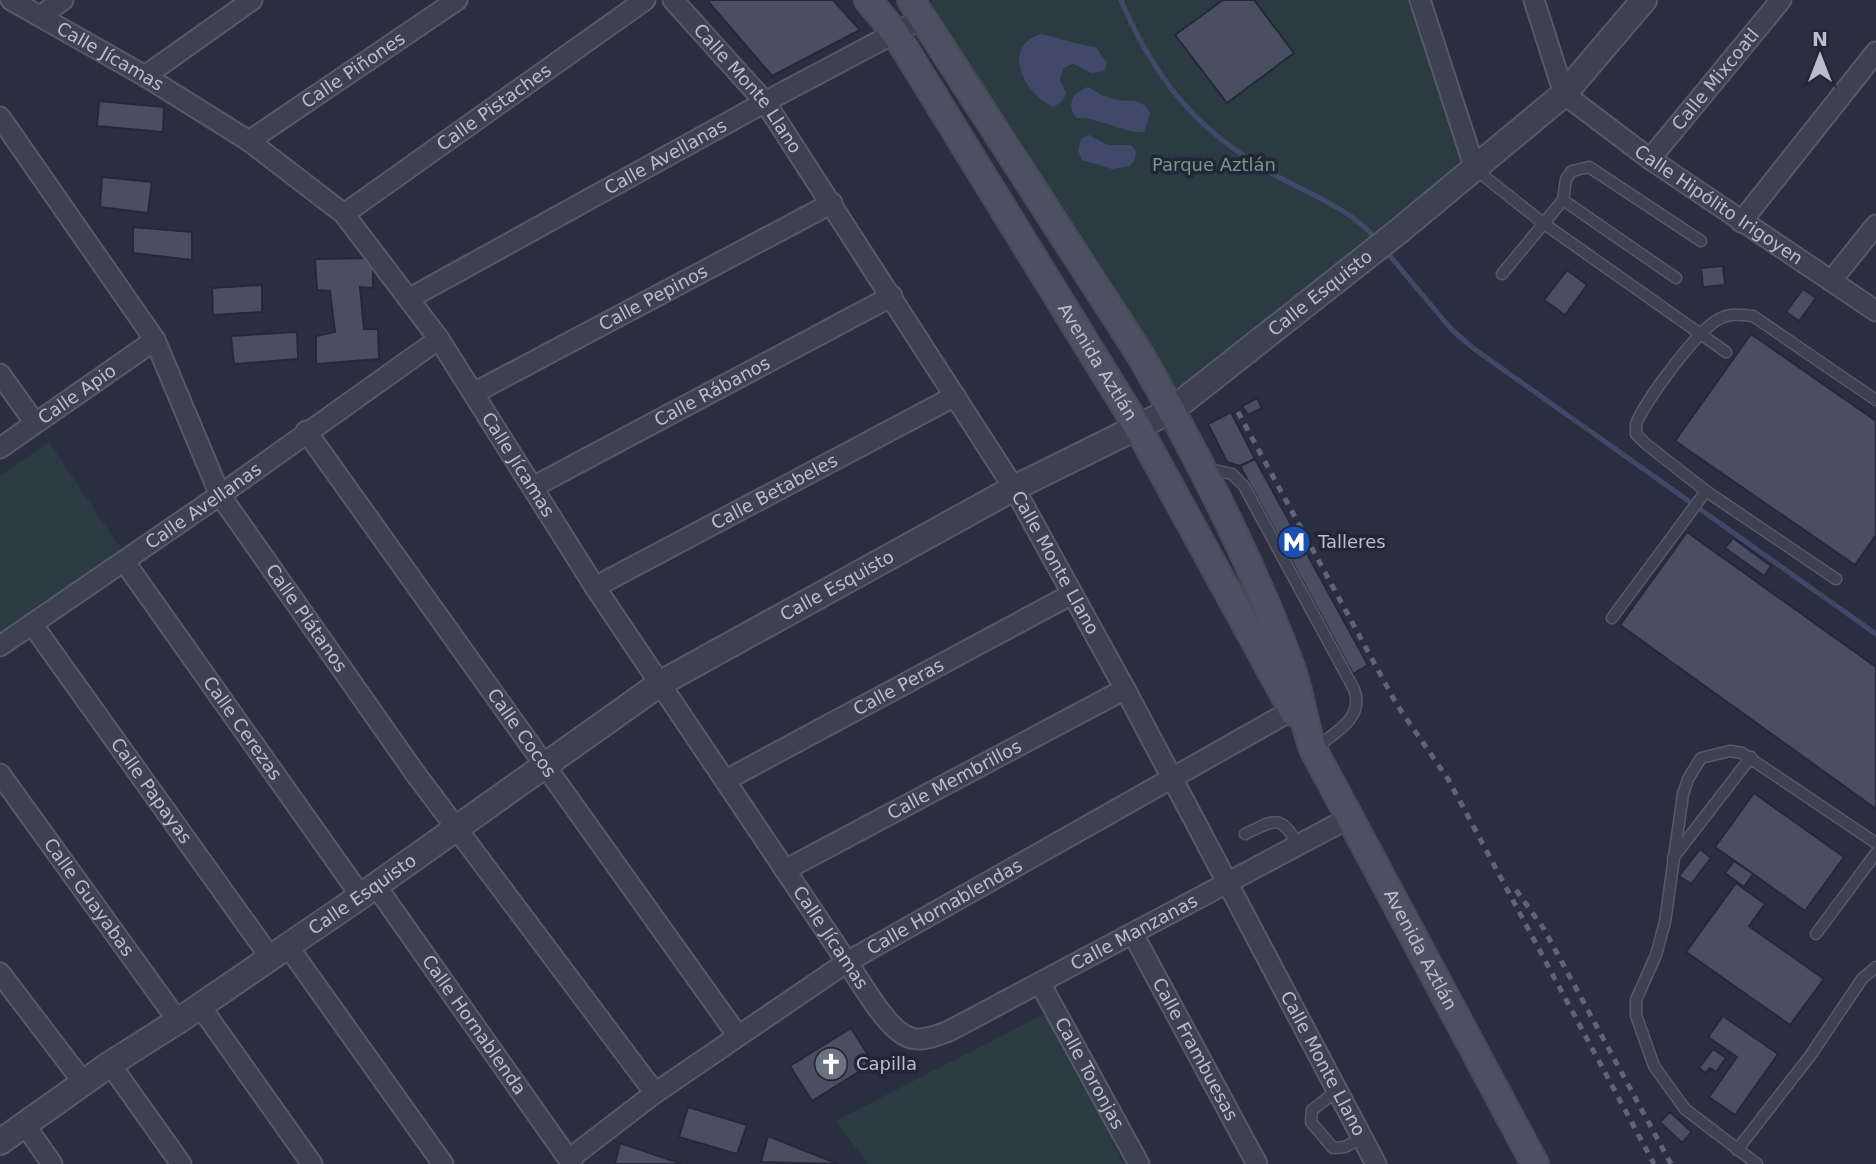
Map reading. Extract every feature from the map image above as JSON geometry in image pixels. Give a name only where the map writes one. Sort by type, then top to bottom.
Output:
[{"type":"main road","name":"Avenida Aztlán","points":[[868,0],[895,33],[1154,418],[1297,706]]},
{"type":"main road","name":"Avenida Aztlán","points":[[918,9],[1141,356],[1154,418],[1201,468],[1262,593],[1311,742],[1535,1164]]},
{"type":"main road","points":[[1154,418],[1215,540],[1236,569],[1262,593]]},
{"type":"street","name":"Calle Jícamas","points":[[11,0],[145,76],[249,141],[344,214],[439,339],[595,587],[847,962],[889,1021],[906,1037],[916,1038]]},
{"type":"street","points":[[40,16],[63,0]]},
{"type":"street","points":[[145,76],[252,0]]},
{"type":"street","name":"Calle Piñones","points":[[249,141],[457,0]]},
{"type":"street","name":"Calle Pistaches","points":[[344,214],[645,0]]},
{"type":"street","name":"Calle Monte Llano","points":[[673,0],[765,102],[1014,488],[1125,689],[1376,1164]]},
{"type":"street","points":[[1420,0],[1475,169]]},
{"type":"street","points":[[1534,0],[1564,94]]},
{"type":"street","name":"Calle Esquisto","points":[[0,1142],[83,1082],[178,1021],[368,891],[661,683],[1014,488],[1154,418],[1475,169],[1564,94],[1644,0]]},
{"type":"street","name":"Calle Mixcoatl","points":[[1650,159],[1781,0]]},
{"type":"street","name":"Calle Avellanas","points":[[410,298],[895,33],[918,9]]},
{"type":"street","points":[[1741,222],[1876,52]]},
{"type":"street","name":"Calle Hipólito Irigoyen","points":[[1564,94],[1650,159],[1876,311]]},
{"type":"street","name":"Calle Plátanos","points":[[0,117],[155,340],[220,495],[415,773],[655,1093]]},
{"type":"street","name":"Calle Pepinos","points":[[474,393],[832,203]]},
{"type":"street","points":[[1831,281],[1876,225]]},
{"type":"street","name":"Calle Rábanos","points":[[533,486],[892,296]]},
{"type":"street","name":"Calle Avellanas","points":[[0,646],[220,495],[306,431],[439,339]]},
{"type":"street","name":"Calle Apio","points":[[0,448],[155,340]]},
{"type":"street","points":[[0,374],[35,423]]},
{"type":"street","name":"Calle Betabeles","points":[[595,587],[955,396]]},
{"type":"street","name":"Calle Cocos","points":[[306,431],[547,764],[738,1036]]},
{"type":"street","name":"Calle Cerezas","points":[[124,561],[368,891]]},
{"type":"street","name":"Calle Peras","points":[[726,780],[1072,594]]},
{"type":"street","name":"Calle Papayas","points":[[32,624],[443,1164]]},
{"type":"street","name":"Calle Membrillos","points":[[785,870],[1125,689]]},
{"type":"street","name":"Calle Hornablendas","points":[[570,1162],[655,1093],[847,962],[1297,706]]},
{"type":"street","name":"Calle Guayabas","points":[[0,774],[178,1021]]},
{"type":"street","name":"Calle Manzanas","points":[[916,1038],[949,1031],[1228,885],[1349,818]]},
{"type":"street","name":"Calle Hornablenda","points":[[368,891],[570,1162]]},
{"type":"street","name":"Calle Frambuesas","points":[[1133,934],[1257,1164]]},
{"type":"street","points":[[0,973],[6,994],[83,1082]]},
{"type":"street","name":"Calle Toronjas","points":[[1040,983],[1139,1164]]},
{"type":"street","points":[[200,1006],[312,1164]]},
{"type":"street","points":[[110,1064],[181,1164]]},
{"type":"street","points":[[25,1125],[52,1164]]},
{"type":"lane","points":[[1502,274],[1563,200],[1566,179],[1572,171],[1589,167],[1701,241]]},
{"type":"lane","points":[[1475,169],[1543,223],[1726,352]]},
{"type":"lane","points":[[1563,200],[1676,278]]},
{"type":"lane","points":[[1836,579],[1703,495],[1646,444],[1635,429],[1637,420],[1698,333],[1720,318],[1753,316],[1876,400]]},
{"type":"lane","points":[[1201,468],[1227,472],[1244,486],[1354,689],[1358,701],[1354,715],[1311,742]]},
{"type":"lane","points":[[1612,618],[1703,495]]},
{"type":"lane","points":[[1757,1164],[1685,1109],[1654,1066],[1637,1023],[1636,1000],[1661,939],[1683,794],[1688,779],[1701,758],[1730,751],[1751,757],[1876,843]]},
{"type":"lane","points":[[1673,859],[1751,757]]},
{"type":"lane","points":[[1245,834],[1271,821],[1279,821],[1286,824],[1299,846]]},
{"type":"lane","points":[[1816,934],[1876,853]]},
{"type":"lane","points":[[1737,1150],[1811,1056],[1862,979],[1876,967]]},
{"type":"lane","points":[[1338,1090],[1312,1110],[1311,1122],[1334,1149],[1345,1147],[1361,1138]]},
{"type":"green space","name":"Parque Aztlán","points":[[932,0],[1421,0],[1475,169],[1172,410],[925,17]]},
{"type":"green space","points":[[49,442],[121,549],[0,634],[0,476]]},
{"type":"green space","points":[[1054,1009],[1123,1164],[869,1164],[835,1121]]},
{"type":"water","points":[[1040,34],[1096,47],[1107,63],[1105,71],[1092,73],[1073,64],[1063,68],[1060,80],[1066,93],[1062,101],[1054,107],[1043,101],[1026,82],[1019,60],[1021,50],[1028,41]]},
{"type":"water","points":[[1088,87],[1107,97],[1138,102],[1146,107],[1150,113],[1144,132],[1076,118],[1071,103],[1078,92]]},
{"type":"water","points":[[1089,135],[1108,145],[1131,145],[1136,151],[1135,160],[1130,166],[1112,169],[1082,160],[1078,150],[1081,139]]},
{"type":"building","points":[[707,0],[833,0],[860,30],[772,76]]},
{"type":"building","points":[[1223,0],[1254,0],[1294,53],[1227,103],[1175,35]]},
{"type":"building","points":[[99,101],[164,107],[163,132],[97,126]]},
{"type":"building","points":[[102,177],[152,182],[148,213],[100,207]]},
{"type":"building","points":[[133,227],[192,232],[192,260],[133,253]]},
{"type":"building","points":[[373,258],[373,288],[360,287],[364,329],[378,329],[379,359],[316,364],[316,336],[335,332],[330,291],[317,290],[315,259]]},
{"type":"building","points":[[1723,266],[1725,285],[1703,287],[1701,268]]},
{"type":"building","points":[[1567,270],[1587,285],[1565,315],[1544,300]]},
{"type":"building","points":[[262,285],[262,312],[213,315],[212,288]]},
{"type":"building","points":[[1803,289],[1816,298],[1799,321],[1786,312]]},
{"type":"building","points":[[297,332],[298,359],[234,364],[231,336]]},
{"type":"building","points":[[1751,334],[1876,421],[1876,535],[1855,565],[1675,441]]},
{"type":"building","points":[[1257,398],[1262,408],[1248,415],[1242,406]]},
{"type":"building","points":[[1231,412],[1255,459],[1240,466],[1227,462],[1208,424]]},
{"type":"building","points":[[1255,459],[1368,665],[1353,674],[1240,466]]},
{"type":"building","points":[[1687,532],[1876,667],[1876,809],[1620,625]]},
{"type":"building","points":[[1733,538],[1771,566],[1764,576],[1725,548]]},
{"type":"building","points":[[1754,793],[1844,857],[1805,911],[1715,847]]},
{"type":"building","points":[[1700,849],[1711,858],[1691,884],[1679,876]]},
{"type":"building","points":[[1734,861],[1753,874],[1744,887],[1725,873]]},
{"type":"building","points":[[1736,883],[1765,904],[1749,926],[1824,979],[1790,1025],[1686,952]]},
{"type":"building","points":[[1723,1016],[1778,1054],[1735,1115],[1709,1097],[1737,1057],[1708,1037]]},
{"type":"building","name":"Capilla","points":[[851,1028],[873,1063],[812,1101],[790,1066]]},
{"type":"building","points":[[1713,1049],[1726,1058],[1716,1072],[1710,1068],[1705,1073],[1699,1068]]},
{"type":"building","points":[[688,1107],[747,1125],[737,1154],[679,1137]]},
{"type":"building","points":[[1670,1112],[1692,1132],[1682,1143],[1660,1122]]},
{"type":"building","points":[[768,1136],[838,1164],[761,1162]]},
{"type":"building","points":[[620,1143],[682,1164],[615,1164]]},
{"type":"waterway","points":[[1121,0],[1148,55],[1181,101],[1200,121],[1222,140],[1273,174],[1342,210],[1377,240]]},
{"type":"waterway","points":[[1385,250],[1451,329],[1473,348],[1876,634]]},
{"type":"railway","points":[[1238,412],[1397,705],[1448,779],[1654,1164]]},
{"type":"railway","points":[[1516,890],[1544,929],[1671,1164]]},
{"type":"place","name":"Talleres","points":[[1294,542]]},
{"type":"place","name":"Capilla","points":[[831,1064]]}]
